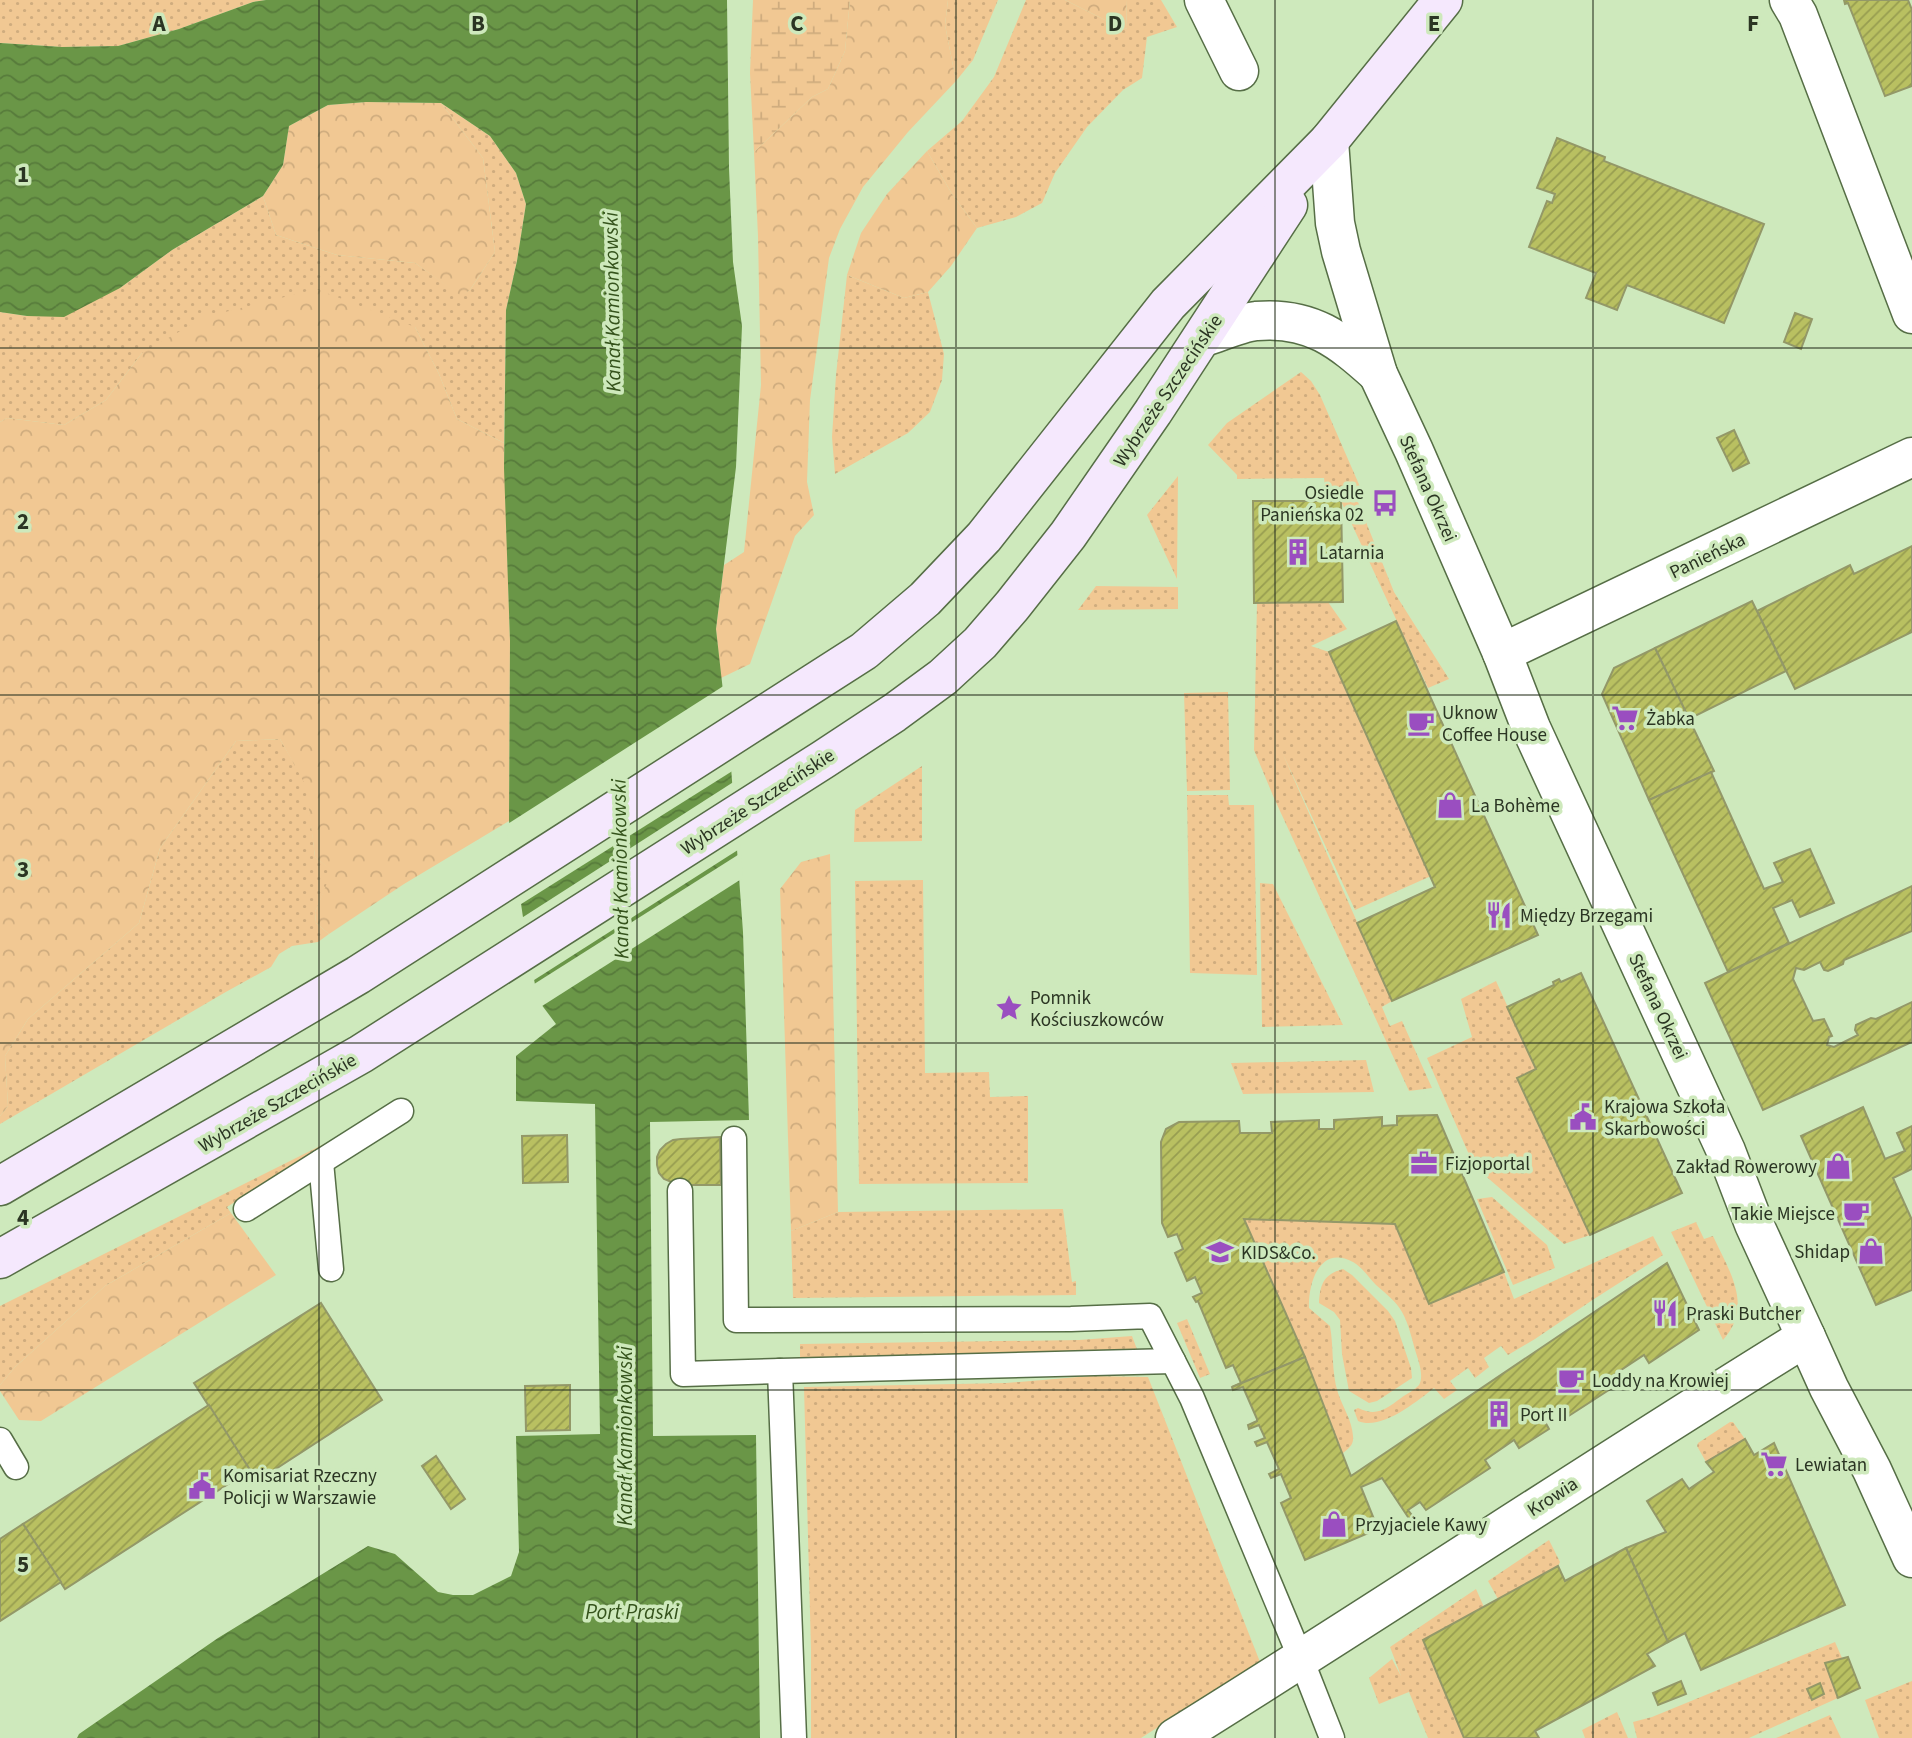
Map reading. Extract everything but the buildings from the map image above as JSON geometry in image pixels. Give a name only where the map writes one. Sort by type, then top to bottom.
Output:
[{"type":"main road","name":"Wybrzeże Szczecińskie","points":[[0,1186],[358,975],[864,651],[925,599],[984,537],[1168,304],[1329,141],[1443,0]]},
{"type":"main road","name":"Wybrzeże Szczecińskie","points":[[0,1259],[361,1054],[894,713],[943,677],[980,643],[1068,535],[1204,337],[1329,141]]},
{"type":"street","points":[[1204,0],[1239,71]]},
{"type":"street","points":[[1789,0],[1798,15],[1912,314]]},
{"type":"street","name":"Stefana Okrzei","points":[[1329,141],[1335,223],[1378,374],[1502,653],[1531,728],[1726,1151],[1754,1224],[1829,1388],[1872,1470],[1912,1558]]},
{"type":"street","name":"Stefana Okrzei","points":[[1204,337],[1255,321],[1296,322],[1318,329],[1345,345],[1378,374]]},
{"type":"street","name":"Panieńska","points":[[1502,653],[1912,457]]},
{"type":"street","name":"Krowia","points":[[1175,1738],[1301,1660],[1609,1459],[1805,1337]]},
{"type":"lane","points":[[246,1209],[401,1111]]},
{"type":"lane","points":[[734,1139],[736,1320],[1071,1319],[1150,1316],[1192,1398],[1332,1738]]},
{"type":"lane","points":[[321,1162],[331,1269]]},
{"type":"lane","points":[[680,1191],[683,1374],[1172,1361]]},
{"type":"lane","points":[[780,1371],[794,1738]]},
{"type":"lane","points":[[0,1440],[16,1467]]},
{"type":"green space","points":[[0,0],[266,0],[118,46],[62,47],[0,43]]},
{"type":"green space","points":[[753,0],[850,0],[845,51],[828,89],[812,97],[754,152],[750,73]]},
{"type":"green space","points":[[850,0],[948,0],[945,25],[956,81],[908,132],[863,187],[840,229],[829,258],[810,400],[807,482],[814,515],[795,536],[750,664],[721,678],[716,629],[724,565],[744,552],[761,385],[754,152],[812,97],[828,89],[845,51]]},
{"type":"green space","points":[[948,0],[998,0],[973,60],[956,81],[945,25]]},
{"type":"green space","points":[[1026,0],[1065,0],[1127,29],[1126,0],[1161,0],[1177,27],[1147,37],[1142,78],[1123,90],[1087,127],[1055,173],[1042,203],[1016,217],[977,228],[952,194],[927,151],[962,121],[994,77]]},
{"type":"green space","points":[[1065,0],[1126,0],[1127,29],[1105,20]]},
{"type":"green space","points":[[366,102],[441,103],[483,158],[495,252],[470,290],[461,296],[415,263],[337,255],[276,235],[263,196],[283,165],[289,126],[328,105]]},
{"type":"green space","points":[[441,103],[490,136],[516,173],[526,204],[506,310],[504,443],[457,419],[439,374],[415,327],[142,353],[106,400],[64,425],[7,418],[0,422],[0,312],[27,316],[120,288],[172,250],[263,196],[276,235],[337,255],[415,263],[461,295],[470,290],[495,252],[483,158]]},
{"type":"green space","points":[[927,151],[952,194],[977,228],[951,266],[928,292],[904,298],[847,275],[861,233],[887,194]]},
{"type":"green space","points":[[847,275],[904,298],[928,292],[944,354],[942,380],[930,412],[908,433],[835,474],[832,437]]},
{"type":"green space","points":[[316,289],[415,327],[439,374],[457,419],[504,443],[510,641],[509,821],[404,884],[329,934],[316,923],[315,912],[332,871],[315,857],[306,786],[280,739],[236,741],[160,848],[139,923],[28,1019],[5,1056],[8,1106],[0,1116],[0,422],[7,418],[64,425],[106,400],[142,353],[205,317]]},
{"type":"green space","points":[[1301,372],[1320,395],[1361,489],[1325,486],[1324,478],[1237,479],[1237,475],[1208,445],[1227,423]]},
{"type":"green space","points":[[1178,476],[1177,579],[1147,515]]},
{"type":"green space","points":[[1341,501],[1358,502],[1394,592],[1449,679],[1428,688]]},
{"type":"green space","points":[[1096,586],[1178,587],[1178,609],[1078,610]]},
{"type":"green space","points":[[1328,602],[1347,629],[1311,646],[1329,652],[1431,876],[1355,910],[1282,752],[1392,1001],[1382,1007],[1390,1026],[1402,1021],[1432,1088],[1409,1091],[1254,750],[1257,603]]},
{"type":"green space","points":[[1228,692],[1230,790],[1187,791],[1184,693]]},
{"type":"green space","points":[[280,739],[307,786],[315,857],[333,871],[315,912],[316,923],[329,934],[318,942],[292,946],[279,954],[271,967],[0,1124],[0,1116],[8,1106],[5,1056],[28,1019],[139,923],[160,848],[236,741]]},
{"type":"green space","points":[[922,766],[922,841],[854,842],[855,810]]},
{"type":"green space","points":[[1187,795],[1228,795],[1229,805],[1254,805],[1257,975],[1190,973]]},
{"type":"green space","points":[[830,854],[838,1212],[791,1231],[780,889],[801,862]]},
{"type":"green space","points":[[923,880],[925,1073],[989,1072],[990,1097],[1028,1096],[1028,1183],[859,1184],[855,881]]},
{"type":"green space","points":[[1260,883],[1273,884],[1343,1025],[1262,1027]]},
{"type":"green space","points":[[1496,981],[1536,1069],[1517,1078],[1590,1235],[1564,1244],[1474,1166],[1427,1058],[1472,1037],[1461,999]]},
{"type":"green space","points":[[1366,1060],[1374,1092],[1243,1094],[1231,1063]]},
{"type":"green space","points":[[326,1143],[227,1207],[231,1213],[105,1286],[15,1367],[0,1385],[0,1306]]},
{"type":"green space","points":[[1492,1197],[1547,1245],[1555,1268],[1513,1285],[1477,1199]]},
{"type":"green space","points":[[1063,1209],[1076,1295],[793,1298],[791,1231],[838,1212]]},
{"type":"green space","points":[[231,1213],[276,1275],[41,1421],[19,1420],[0,1391],[0,1385],[15,1367],[105,1286]]},
{"type":"green space","points":[[1244,1219],[1395,1224],[1429,1304],[1504,1272],[1514,1299],[1653,1236],[1663,1255],[1508,1355],[1501,1346],[1484,1358],[1489,1367],[1475,1378],[1468,1368],[1450,1381],[1457,1390],[1444,1399],[1434,1388],[1398,1414],[1367,1423],[1358,1421],[1354,1410],[1358,1408],[1376,1412],[1413,1390],[1420,1382],[1420,1365],[1407,1322],[1394,1301],[1353,1262],[1332,1258],[1324,1262],[1314,1278],[1309,1308],[1330,1326],[1336,1385],[1353,1436],[1352,1444],[1342,1454]]},
{"type":"green space","points":[[1696,1222],[1704,1239],[1713,1236],[1736,1288],[1737,1314],[1723,1340],[1671,1232]]},
{"type":"green space","points":[[1343,1269],[1388,1311],[1395,1321],[1411,1368],[1412,1378],[1377,1401],[1369,1403],[1349,1391],[1342,1354],[1340,1320],[1334,1312],[1319,1303],[1324,1281],[1331,1274]]},
{"type":"green space","points":[[1187,1319],[1210,1374],[1200,1378],[1177,1323]]},
{"type":"green space","points":[[1132,1336],[1138,1352],[800,1358],[800,1344],[1079,1340]]},
{"type":"green space","points":[[1090,1376],[1148,1377],[1260,1662],[1141,1738],[811,1738],[804,1387],[1006,1383]]},
{"type":"green space","points":[[1733,1422],[1745,1439],[1706,1462],[1698,1443]]},
{"type":"green space","points":[[1549,1540],[1560,1562],[1558,1566],[1498,1599],[1488,1581]]},
{"type":"green space","points":[[1476,1589],[1484,1607],[1464,1738],[1428,1738],[1409,1692],[1379,1704],[1369,1678],[1392,1659],[1401,1676],[1390,1647]]},
{"type":"green space","points":[[1835,1642],[1842,1658],[1825,1664],[1838,1698],[1749,1738],[1637,1738],[1633,1722],[1652,1717]]},
{"type":"green space","points":[[1912,1681],[1912,1738],[1879,1738],[1865,1700]]},
{"type":"green space","points":[[1617,1712],[1628,1738],[1585,1738],[1582,1730]]},
{"type":"green space","points":[[1830,1715],[1841,1738],[1776,1738]]},
{"type":"water","points":[[266,0],[727,0],[733,262],[742,326],[736,467],[716,629],[730,753],[743,932],[749,1120],[650,1122],[653,1436],[756,1435],[760,1738],[77,1738],[79,1734],[218,1638],[368,1546],[395,1554],[438,1592],[473,1595],[511,1576],[519,1552],[516,1436],[600,1434],[595,1104],[516,1101],[516,1056],[556,1024],[538,1000],[509,821],[510,641],[504,468],[506,310],[526,204],[516,173],[490,136],[441,103],[366,102],[328,105],[289,126],[283,165],[263,196],[172,250],[120,288],[64,317],[0,312],[0,43],[62,47],[118,46]]},
{"type":"pier","points":[[725,685],[734,770],[518,906],[506,825]]},
{"type":"pier","points":[[735,781],[741,848],[531,982],[520,919]]},
{"type":"pier","points":[[741,853],[743,878],[539,1008],[535,1003],[531,986]]},
{"type":"place","name":"Osiedle Panieńska 02","points":[[1385,503]]},
{"type":"place","name":"Latarnia","points":[[1298,552]]},
{"type":"place","name":"Żabka","points":[[1625,718]]},
{"type":"place","name":"Uknow Coffee House","points":[[1421,723]]},
{"type":"place","name":"La Bohème","points":[[1450,805]]},
{"type":"place","name":"Między Brzegami","points":[[1499,915]]},
{"type":"place","name":"Pomnik Kościuszkowców","points":[[1009,1008]]},
{"type":"place","name":"Krajowa Szkoła Skarbowości","points":[[1583,1117]]},
{"type":"place","name":"Fizjoportal","points":[[1424,1163]]},
{"type":"place","name":"Zakład Rowerowy","points":[[1838,1166]]},
{"type":"place","name":"Takie Miejsce","points":[[1856,1213]]},
{"type":"place","name":"Shidap","points":[[1871,1251]]},
{"type":"place","name":"KIDS&Co.","points":[[1220,1252]]},
{"type":"place","name":"Praski Butcher","points":[[1665,1313]]},
{"type":"place","name":"Loddy na Krowiej","points":[[1571,1380]]},
{"type":"place","name":"Port II","points":[[1499,1414]]},
{"type":"place","name":"Lewiatan","points":[[1774,1464]]},
{"type":"place","name":"Komisariat Rzeczny Policji w Warszawie","points":[[202,1486]]},
{"type":"place","name":"Przyjaciele Kawy","points":[[1334,1524]]},
{"type":"water label","name":"Kanał Kamionkowski","points":[[612,302]]},
{"type":"water label","name":"Kanał Kamionkowski","points":[[620,869]]},
{"type":"water label","name":"Kanał Kamionkowski","points":[[625,1436]]},
{"type":"water label","name":"Port Praski","points":[[632,1612]]}]
